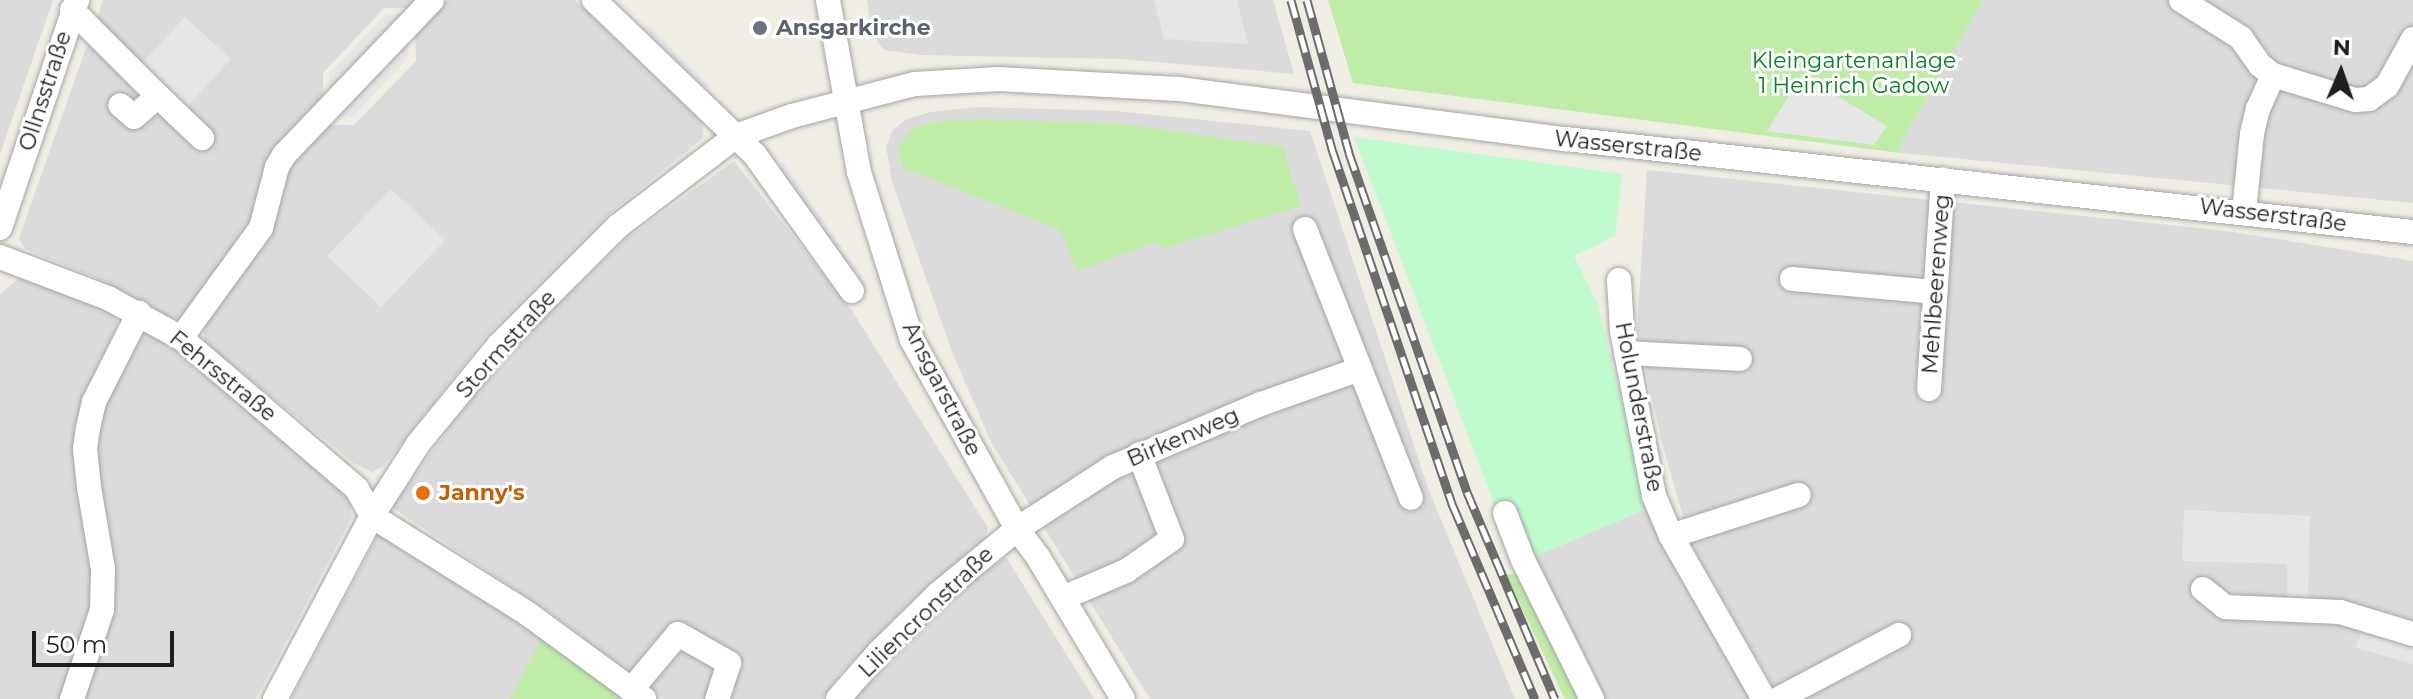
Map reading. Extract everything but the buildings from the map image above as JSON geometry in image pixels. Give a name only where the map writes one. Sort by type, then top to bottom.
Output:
[{"type":"street","points":[[181,338],[261,228],[277,167],[284,155],[432,0]]},
{"type":"street","points":[[594,0],[763,165],[852,291]]},
{"type":"street","name":"Ansgarstraße","points":[[828,0],[859,172],[912,340],[1017,529],[1063,598],[1123,699]]},
{"type":"street","points":[[2181,0],[2241,38],[2260,65],[2273,75],[2331,94],[2369,99],[2387,86],[2413,39]]},
{"type":"street","points":[[75,5],[158,96],[202,138]]},
{"type":"street","name":"Ollnsstraße","points":[[0,228],[75,5]]},
{"type":"street","points":[[2244,211],[2252,134],[2258,109],[2273,75]]},
{"type":"street","name":"Wasserstraße","points":[[845,102],[915,84],[999,79],[1179,89],[1566,139],[2244,211],[2413,232]]},
{"type":"street","points":[[120,105],[134,117],[158,96]]},
{"type":"street","name":"Stormstraße","points":[[275,699],[372,516],[418,444],[499,345],[617,227],[736,136],[845,102]]},
{"type":"street","name":"Mehlbeerenweg","points":[[1929,389],[1943,179]]},
{"type":"street","points":[[1305,229],[1411,498]]},
{"type":"street","name":"Fehrsstraße","points":[[0,257],[59,277],[139,313],[181,338],[357,489],[372,516]]},
{"type":"street","points":[[1792,279],[1935,292]]},
{"type":"street","name":"Holunderstraße","points":[[1619,280],[1626,353],[1654,496],[1671,536],[1764,699]]},
{"type":"street","points":[[72,699],[102,610],[103,569],[85,449],[88,428],[94,402],[139,313]]},
{"type":"street","points":[[1626,353],[1740,359]]},
{"type":"street","name":"Birkenweg","points":[[1017,529],[1113,467],[1139,454],[1261,404],[1360,369]]},
{"type":"street","points":[[1063,598],[1126,571],[1172,539],[1139,454]]},
{"type":"street","points":[[1671,536],[1799,495]]},
{"type":"street","points":[[1505,513],[1523,560],[1592,699]]},
{"type":"street","points":[[372,516],[528,614],[638,694],[678,634],[729,663],[717,699]]},
{"type":"street","name":"Liliencronstraße","points":[[838,699],[918,614],[1017,529]]},
{"type":"street","points":[[2203,589],[2225,607],[2340,612],[2413,634]]},
{"type":"street","points":[[1778,699],[1899,635]]},
{"type":"shaded area","points":[[0,0],[53,0],[0,154]]},
{"type":"shaded area","points":[[103,0],[417,0],[409,8],[384,8],[323,73],[323,99],[251,226],[181,320],[166,316],[94,277],[25,249],[19,238]]},
{"type":"shaded area","points":[[448,0],[575,0],[702,121],[703,138],[607,216],[488,334],[384,466],[372,472],[355,464],[205,343],[203,328],[268,233],[281,178],[321,125],[354,125],[416,61],[415,34]]},
{"type":"shaded area","points":[[867,0],[1273,0],[1294,74],[1120,59],[920,55],[884,50],[872,34]]},
{"type":"shaded area","points":[[1154,0],[1237,0],[1248,44],[1164,39]]},
{"type":"shaded area","points":[[1983,0],[2413,0],[2413,203],[1901,153],[1902,141]]},
{"type":"shaded area","points":[[386,14],[408,14],[330,97],[329,74]]},
{"type":"shaded area","points":[[185,17],[231,59],[183,111],[137,69]]},
{"type":"shaded area","points":[[647,24],[709,85],[701,93],[640,32]]},
{"type":"shaded area","points":[[407,37],[408,58],[352,118],[331,116]]},
{"type":"shaded area","points":[[1802,75],[1887,126],[1874,145],[1767,131]]},
{"type":"shaded area","points":[[977,107],[1116,111],[1310,131],[1428,488],[1515,699],[1150,699],[991,442],[952,352],[892,182],[886,146],[893,130],[907,119],[931,112]]},
{"type":"shaded area","points":[[734,161],[851,309],[988,528],[985,539],[935,580],[842,672],[823,699],[664,699],[555,616],[391,507],[502,358],[627,238]]},
{"type":"shaded area","points":[[783,162],[863,278],[852,291],[763,165]]},
{"type":"shaded area","points":[[1647,170],[2227,231],[2413,261],[2413,699],[1780,699],[1691,545],[1662,443],[1637,330]]},
{"type":"shaded area","points":[[391,189],[445,240],[381,307],[327,256]]},
{"type":"shaded area","points":[[18,279],[39,280],[115,314],[117,327],[85,396],[74,432],[75,471],[92,562],[92,607],[82,648],[60,699],[0,699],[0,295]]},
{"type":"shaded area","points":[[154,332],[347,493],[352,517],[256,699],[82,699],[105,643],[113,604],[94,449],[102,406],[141,334]]},
{"type":"shaded area","points":[[1648,508],[1751,699],[1602,699],[1534,557]]},
{"type":"shaded area","points":[[2184,510],[2310,516],[2308,603],[2287,602],[2287,564],[2182,561]]},
{"type":"shaded area","points":[[381,530],[523,622],[630,699],[291,699]]},
{"type":"shaded area","points":[[1006,557],[1094,699],[854,699],[902,644],[954,595]]},
{"type":"shaded area","points":[[2365,620],[2413,634],[2413,664],[2356,648]]},
{"type":"green space","name":"Kleingartenanlage 1 Heinrich Gadow","points":[[1328,0],[1983,0],[1902,141],[1901,153],[1353,83]]},
{"type":"green space","points":[[974,119],[1115,123],[1283,147],[1301,206],[1162,249],[1157,242],[1078,271],[1059,229],[903,168],[897,149],[913,128],[933,122]]},
{"type":"green space","points":[[1354,137],[1622,174],[1615,236],[1574,256],[1598,305],[1648,508],[1534,557],[1511,501],[1495,506]]},
{"type":"green space","points":[[1520,573],[1582,699],[1565,699],[1506,575]]},
{"type":"green space","points":[[543,636],[630,699],[510,699]]},
{"type":"railway","points":[[1291,0],[1333,152],[1453,506],[1535,699]]},
{"type":"railway","points":[[1307,0],[1349,153],[1467,492],[1555,699]]},
{"type":"place","name":"Ansgarkirche","points":[[760,28]]},
{"type":"place","name":"Janny's","points":[[423,493]]}]
